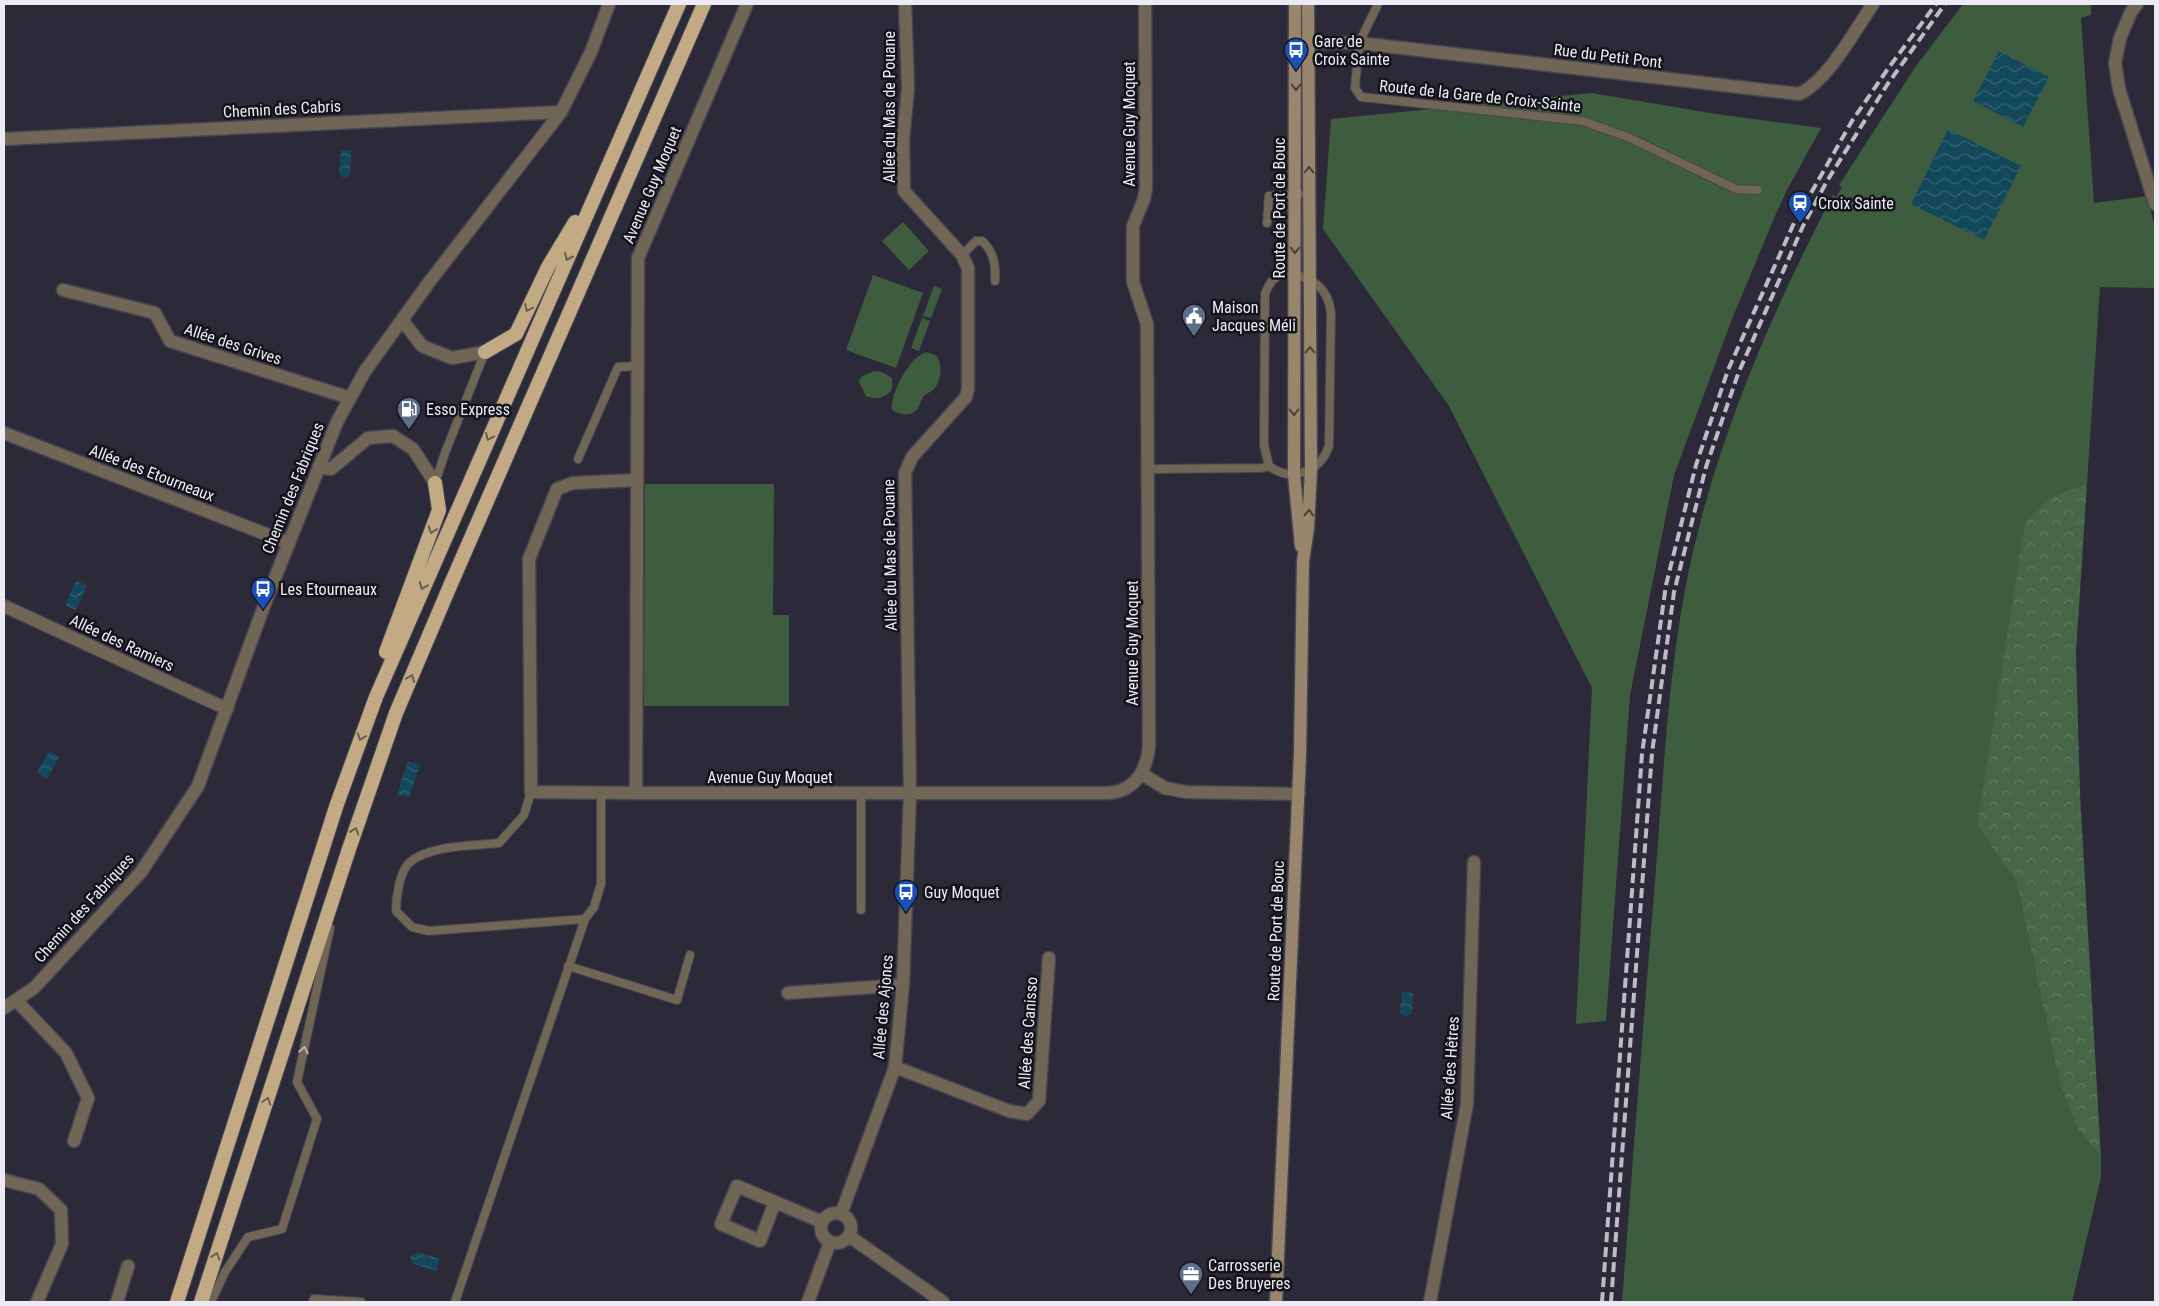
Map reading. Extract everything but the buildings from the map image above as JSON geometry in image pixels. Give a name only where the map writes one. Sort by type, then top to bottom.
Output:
[{"type":"highway","points":[[620,137],[669,4]]},
{"type":"highway","points":[[177,1302],[337,804],[376,696],[679,4]]},
{"type":"highway","points":[[201,1302],[344,865],[396,713],[704,4]]},
{"type":"highway","points":[[485,352],[516,334],[548,267],[604,175]]},
{"type":"highway","points":[[376,696],[383,659],[439,510],[436,483]]},
{"type":"main road","name":"Route de Port de Bouc","points":[[1295,4],[1302,43],[1309,194],[1311,470],[1308,528],[1303,561]]},
{"type":"main road","name":"Route de Port de Bouc","points":[[1276,1302],[1303,680],[1303,561],[1294,475],[1295,194],[1302,43],[1308,4]]},
{"type":"street","name":"Chemin des Fabriques","points":[[4,1008],[34,988],[141,872],[198,786],[318,467],[337,422],[365,371],[561,112],[591,52],[609,4]]},
{"type":"street","name":"Avenue Guy Moquet","points":[[636,793],[638,258],[747,4]]},
{"type":"street","name":"Allée du Mas de Pouane","points":[[905,4],[908,88],[903,140],[904,191],[962,255],[968,268],[968,389],[966,397],[912,457],[905,473],[910,793]]},
{"type":"street","name":"Avenue Guy Moquet","points":[[530,792],[1114,793],[1129,788],[1142,774],[1149,747],[1147,324],[1133,282],[1133,226],[1144,199],[1146,188],[1145,4]]},
{"type":"street","name":"Rue du Petit Pont","points":[[1302,43],[1359,43],[1799,94],[1808,90],[1822,77],[1873,4]]},
{"type":"street","points":[[2137,4],[2131,12],[2120,38],[2115,63],[2119,89],[2155,204]]},
{"type":"street","name":"Chemin des Cabris","points":[[4,139],[561,112]]},
{"type":"street","name":"Allée des Grives","points":[[63,290],[155,313],[170,340],[350,398]]},
{"type":"street","points":[[402,320],[422,346],[452,358],[485,352]]},
{"type":"street","name":"Allée des Etourneaux","points":[[4,433],[289,543]]},
{"type":"street","points":[[318,467],[331,469],[368,438],[393,436],[413,449],[436,483]]},
{"type":"street","points":[[530,792],[529,559],[557,489],[573,482],[637,480]]},
{"type":"street","name":"Allée des Ramiers","points":[[4,606],[227,709]]},
{"type":"street","points":[[1142,774],[1166,788],[1186,792],[1299,794]]},
{"type":"street","name":"Allée des Ajoncs","points":[[840,1214],[895,1068],[903,986],[910,793]]},
{"type":"street","name":"Allée des Hêtres","points":[[1430,1302],[1467,1104],[1474,862]]},
{"type":"street","name":"Allée des Canisso","points":[[895,1068],[1009,1112],[1028,1114],[1039,1101],[1049,958]]},
{"type":"street","points":[[788,993],[903,986]]},
{"type":"street","points":[[16,1000],[66,1053],[88,1098],[74,1141]]},
{"type":"street","points":[[4,1180],[39,1189],[60,1210],[62,1244],[37,1302]]},
{"type":"street","points":[[775,1202],[760,1241],[721,1224],[737,1186],[775,1202],[822,1222]]},
{"type":"street","points":[[832,1213],[840,1214],[848,1219],[850,1223],[849,1236],[843,1242],[830,1242],[826,1240],[821,1231],[822,1222],[832,1213]]},
{"type":"street","points":[[849,1236],[943,1302]]},
{"type":"street","points":[[808,1302],[830,1242]]},
{"type":"street","points":[[117,1302],[128,1266]]},
{"type":"lane","points":[[1359,43],[1378,4]]},
{"type":"lane","name":"Route de la Gare de Croix-Sainte","points":[[1359,43],[1355,88],[1361,97],[1584,121],[1630,138],[1736,188],[1758,190]]},
{"type":"lane","points":[[1267,224],[1269,196],[1309,194]]},
{"type":"lane","points":[[962,255],[976,241],[982,240],[995,261],[996,281]]},
{"type":"lane","points":[[1148,469],[1262,468],[1269,466],[1282,473],[1294,475],[1311,470],[1326,455],[1330,437],[1331,313],[1327,295],[1321,286],[1310,279],[1295,274],[1283,274],[1273,279],[1268,284],[1265,294],[1264,446],[1269,466]]},
{"type":"lane","points":[[436,483],[444,452],[485,352]]},
{"type":"lane","points":[[578,459],[618,367],[638,366]]},
{"type":"lane","points":[[530,792],[524,815],[499,843],[433,850],[408,864],[397,891],[396,911],[412,927],[429,931],[584,918]]},
{"type":"lane","points":[[455,1302],[584,918],[594,906],[601,884],[601,792]]},
{"type":"lane","points":[[861,793],[861,910]]},
{"type":"lane","points":[[211,1302],[224,1272],[248,1237],[282,1229],[317,1120],[297,1082],[344,865]]},
{"type":"lane","points":[[568,966],[677,1000],[690,955]]},
{"type":"lane","points":[[313,1302],[314,1300],[361,1302]]},
{"type":"green space","points":[[1963,4],[2091,4],[2091,15],[2081,18],[2094,203],[2147,196],[2155,228],[2155,288],[2100,287],[2087,483],[2051,497],[1977,826],[2016,881],[2060,1085],[2076,1126],[2101,1158],[2101,1177],[2072,1302],[1622,1302],[1667,729],[1679,625],[1696,538],[1726,437],[1744,387],[1764,338],[1809,242],[1833,195],[1836,197],[1842,188],[1839,185],[1916,66]]},
{"type":"green space","points":[[1592,93],[1716,114],[1821,128],[1775,216],[1732,319],[1674,475],[1630,695],[1606,1021],[1576,1024],[1592,688],[1449,406],[1323,229],[1331,119]]},
{"type":"green space","points":[[903,222],[929,251],[909,270],[882,241]]},
{"type":"green space","points":[[873,275],[923,293],[896,368],[846,350]]},
{"type":"green space","points":[[934,286],[942,289],[931,318],[923,316]]},
{"type":"green space","points":[[922,318],[930,321],[919,351],[911,348]]},
{"type":"green space","points":[[927,352],[937,356],[939,360],[940,372],[937,385],[923,397],[917,410],[911,414],[903,414],[892,410],[894,395],[902,376],[914,360]]},
{"type":"green space","points":[[874,371],[882,372],[892,378],[892,389],[880,398],[866,396],[859,382],[861,377]]},
{"type":"green space","points":[[2087,483],[2076,653],[2080,794],[2101,1158],[2076,1126],[2060,1085],[2016,881],[1977,826],[2025,523],[2051,497]]},
{"type":"green space","points":[[645,484],[774,484],[773,615],[789,615],[789,706],[644,706]]},
{"type":"water","points":[[1999,51],[2049,77],[2023,127],[1973,101]]},
{"type":"water","points":[[1948,129],[2021,166],[1984,240],[1911,204]]},
{"type":"water","points":[[341,150],[351,150],[350,174],[346,178],[339,174]]},
{"type":"water","points":[[76,581],[87,585],[76,610],[65,606]]},
{"type":"water","points":[[49,751],[59,757],[47,779],[37,773]]},
{"type":"water","points":[[408,761],[420,765],[409,798],[397,794]]},
{"type":"water","points":[[1402,992],[1413,993],[1412,1014],[1406,1016],[1400,1013]]},
{"type":"water","points":[[417,1252],[440,1259],[436,1271],[413,1264],[410,1257]]},
{"type":"railway","points":[[1602,1302],[1642,754],[1666,585],[1696,465],[1728,370],[1794,223],[1852,121],[1936,4]]},
{"type":"railway","points":[[1611,1302],[1652,753],[1674,592],[1706,467],[1738,374],[1803,226],[1827,181],[1887,85],[1945,4]]},
{"type":"place","name":"Gare de Croix Sainte","points":[[1296,71]]},
{"type":"place","name":"Croix Sainte","points":[[1800,224]]},
{"type":"place","name":"Maison Jacques Méli","points":[[1194,337]]},
{"type":"place","name":"Esso Express","points":[[409,430]]},
{"type":"place","name":"Les Etourneaux","points":[[263,610]]},
{"type":"place","name":"Guy Moquet","points":[[906,913]]},
{"type":"place","name":"Carrosserie Des Bruyeres","points":[[1191,1295]]}]
